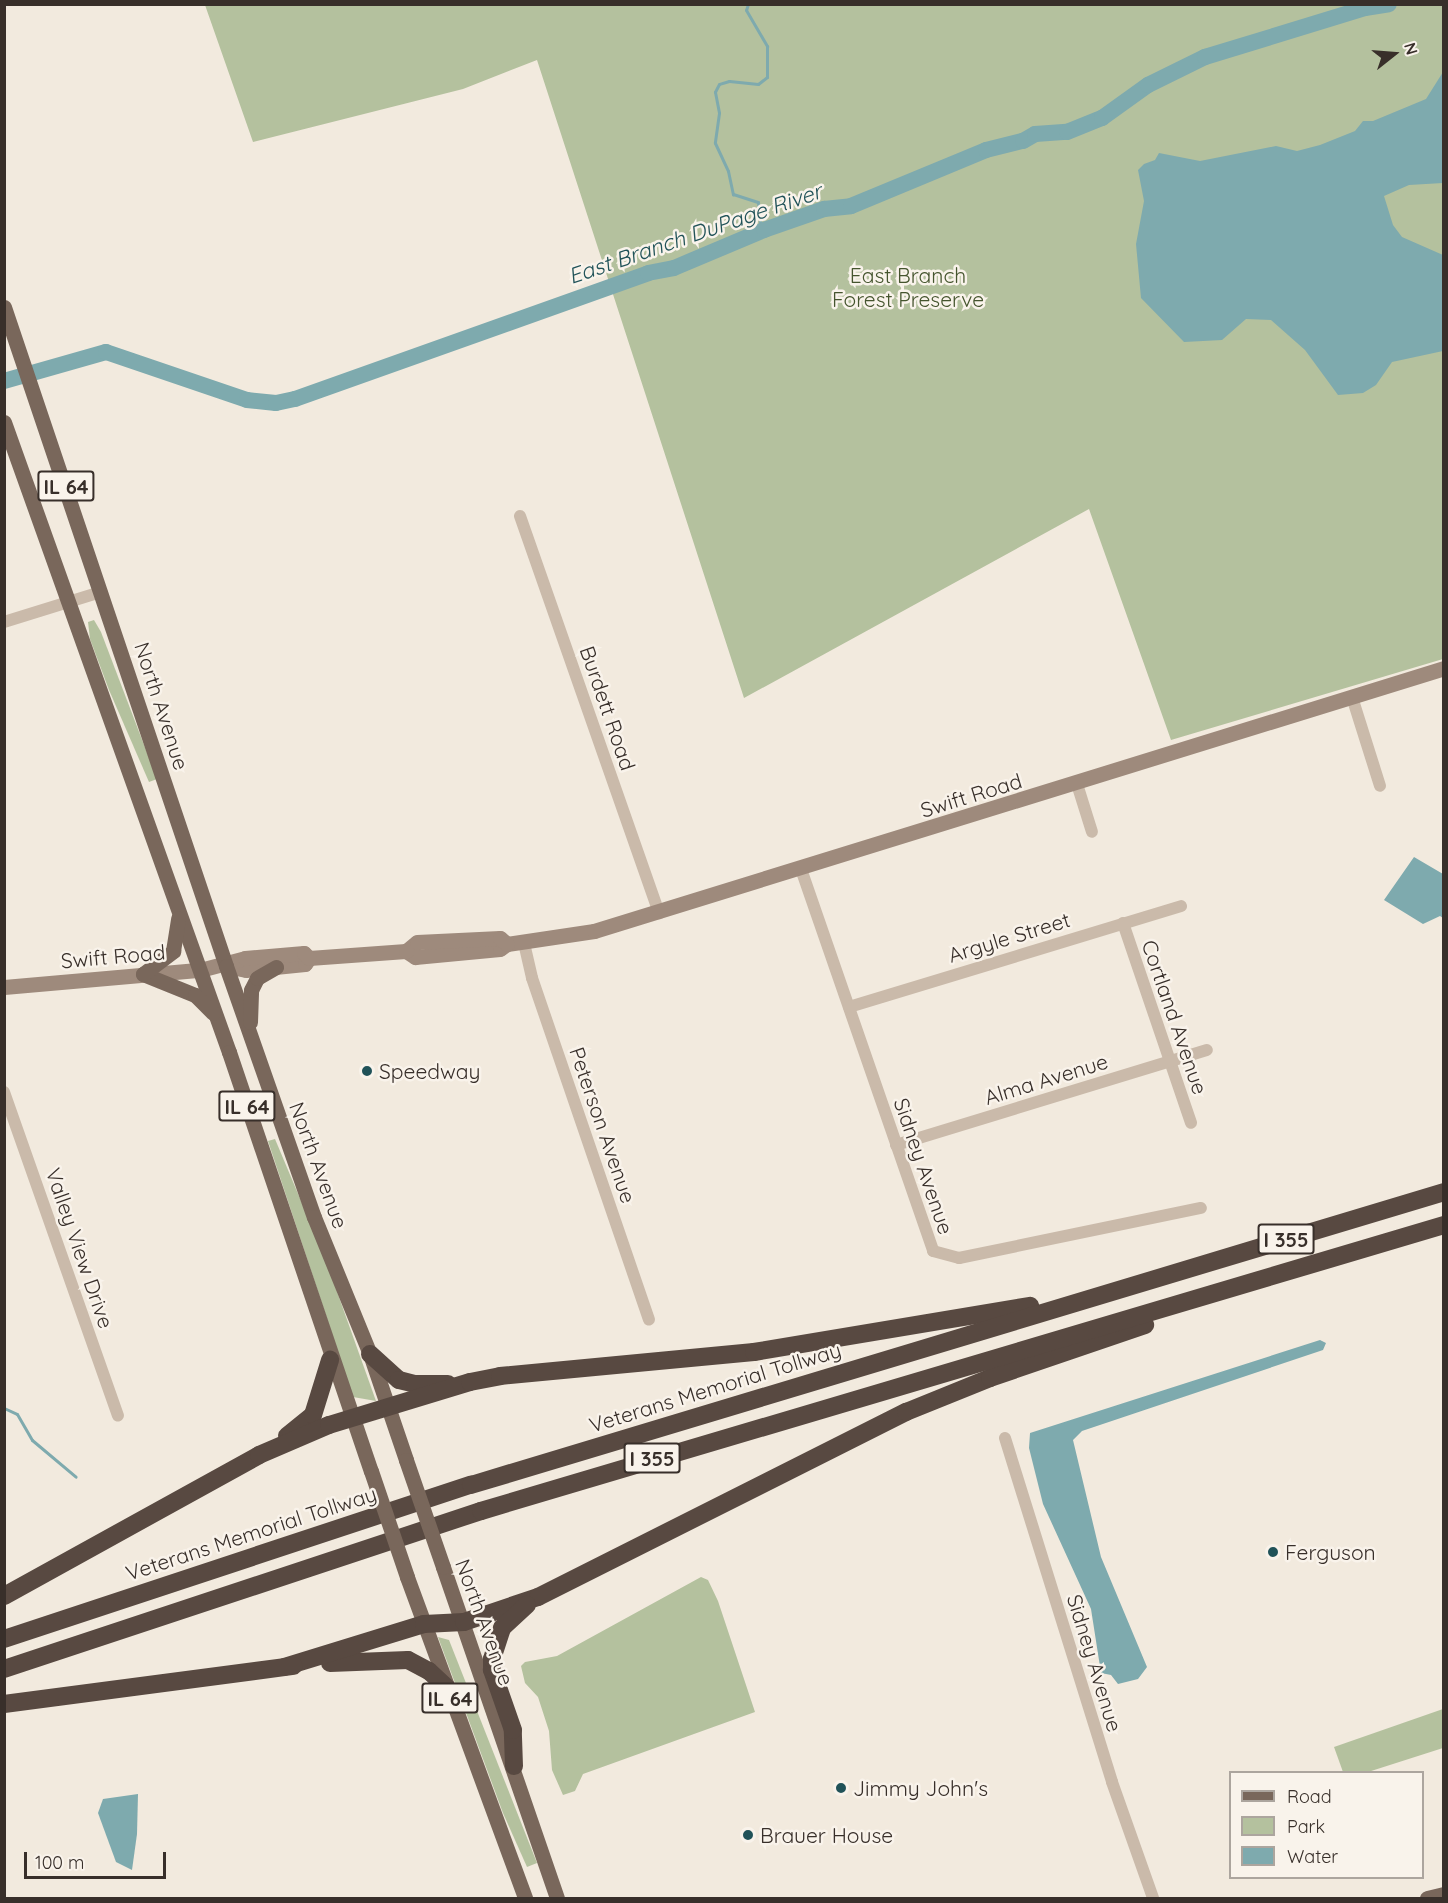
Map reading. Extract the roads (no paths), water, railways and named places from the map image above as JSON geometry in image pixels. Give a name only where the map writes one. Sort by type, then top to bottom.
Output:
[{"type":"highway","name":"Veterans Memorial Tollway","points":[[4,1639],[482,1481],[1443,1192]]},
{"type":"highway","name":"I 355","points":[[4,1669],[503,1504],[1443,1225]]},
{"type":"highway","points":[[284,1667],[424,1624],[464,1622],[538,1597],[906,1412],[990,1378],[1305,1266]]},
{"type":"highway","points":[[370,1354],[399,1380],[428,1385],[470,1382],[500,1376],[754,1352],[937,1324],[1129,1288]]},
{"type":"highway","points":[[259,1455],[313,1415],[330,1360]]},
{"type":"highway","points":[[4,1596],[259,1455],[329,1425],[389,1410],[470,1382]]},
{"type":"highway","points":[[514,1766],[513,1730],[492,1670],[492,1659],[496,1640],[506,1623],[538,1597]]},
{"type":"highway","points":[[4,1704],[284,1667],[395,1657],[421,1664],[447,1688]]},
{"type":"main road","name":"North Avenue","points":[[4,307],[226,966],[314,1217],[370,1354],[514,1766],[557,1899]]},
{"type":"main road","name":"IL 64","points":[[4,422],[200,969],[330,1360],[525,1899]]},
{"type":"main road","points":[[143,974],[173,951],[178,909]]},
{"type":"main road","points":[[257,1054],[250,1021],[251,990],[257,978],[276,967]]},
{"type":"main road","points":[[143,974],[195,995],[217,1018]]},
{"type":"main road","points":[[1427,1899],[1443,1894]]},
{"type":"street","name":"Burdett Road","points":[[520,516],[659,913]]},
{"type":"street","points":[[4,622],[101,592]]},
{"type":"street","name":"Swift Road","points":[[4,987],[226,966],[245,958],[304,953],[309,958],[406,951],[415,957],[500,950],[507,944],[570,937],[659,913],[1443,668]]},
{"type":"street","points":[[1352,697],[1380,786]]},
{"type":"street","points":[[1077,784],[1092,832]]},
{"type":"street","name":"Sidney Avenue","points":[[801,869],[933,1251],[948,1257],[959,1258],[1201,1208]]},
{"type":"street","name":"Argyle Street","points":[[849,1007],[1181,906]]},
{"type":"street","name":"Cortland Avenue","points":[[1123,923],[1191,1123]]},
{"type":"street","name":"Peterson Avenue","points":[[524,943],[532,978],[650,1319]]},
{"type":"street","name":"Swift Road","points":[[226,966],[246,970],[305,964],[309,958]]},
{"type":"street","name":"Alma Avenue","points":[[896,1145],[1207,1050]]},
{"type":"street","name":"Valley View Drive","points":[[4,1092],[118,1416]]},
{"type":"street","name":"Sidney Avenue","points":[[1005,1438],[1112,1782],[1153,1899]]},
{"type":"water","points":[[1443,72],[1443,183],[1409,185],[1384,196],[1393,225],[1402,237],[1443,255],[1443,351],[1392,362],[1376,385],[1363,393],[1338,395],[1305,350],[1271,320],[1246,319],[1222,340],[1184,342],[1141,298],[1136,244],[1144,201],[1138,170],[1144,164],[1155,160],[1159,153],[1200,161],[1276,146],[1297,151],[1320,145],[1355,131],[1363,121],[1373,121],[1426,99]]},
{"type":"water","points":[[1414,857],[1443,874],[1443,918],[1440,916],[1423,924],[1384,900]]},
{"type":"water","points":[[1320,1340],[1326,1343],[1323,1350],[1082,1431],[1073,1440],[1101,1557],[1147,1667],[1138,1679],[1118,1684],[1111,1675],[1101,1673],[1091,1609],[1043,1504],[1029,1448],[1030,1433]]},
{"type":"water","points":[[138,1794],[137,1834],[132,1870],[116,1862],[98,1813],[103,1799]]},
{"type":"waterway","points":[[748,4],[746,10],[767,46],[767,77],[758,84],[729,81],[719,84],[715,92],[719,113],[715,143],[728,171],[733,194],[758,202],[761,232]]},
{"type":"waterway","name":"East Branch DuPage River","points":[[4,381],[106,352],[247,400],[276,403],[295,399],[648,273],[674,268],[764,230],[824,209],[851,206],[986,150],[1023,141],[1035,134],[1067,132],[1102,118],[1148,85],[1205,57],[1365,8],[1389,4]]},
{"type":"waterway","points":[[4,1408],[17,1414],[32,1440],[76,1477]]},
{"type":"place","name":"Speedway","points":[[367,1071]]},
{"type":"place","name":"Ferguson","points":[[1273,1552]]},
{"type":"place","name":"Jimmy John's","points":[[841,1788]]},
{"type":"place","name":"Brauer House","points":[[748,1835]]},
{"type":"park label","name":"East Branch Forest Preserve","points":[[908,287]]}]
